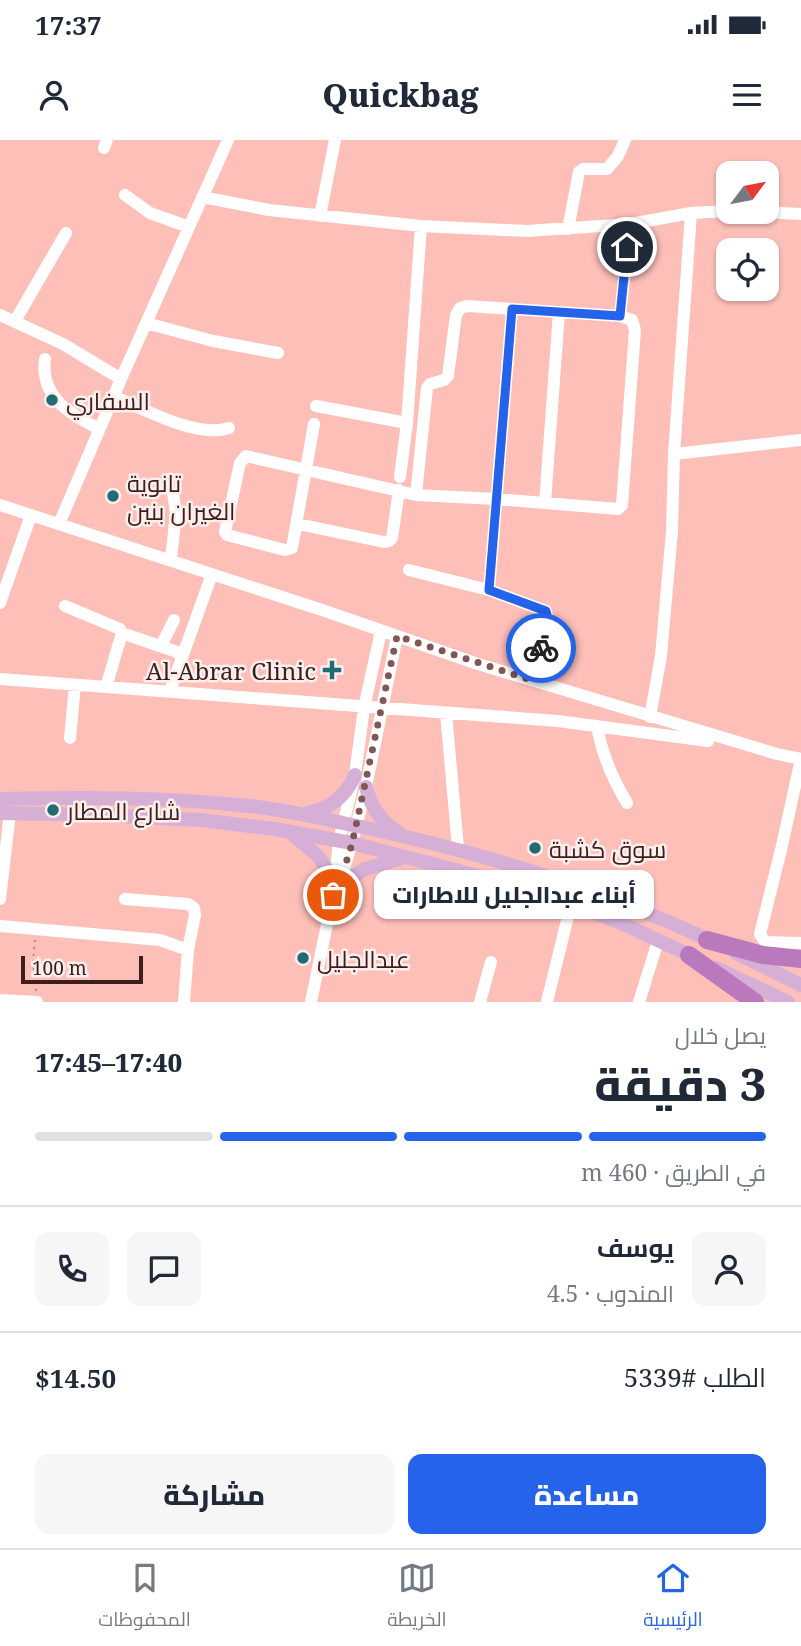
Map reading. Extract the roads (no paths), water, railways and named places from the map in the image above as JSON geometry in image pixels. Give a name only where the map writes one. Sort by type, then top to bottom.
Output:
[{"type":"highway","points":[[708,940],[763,955],[801,959]]},
{"type":"highway","points":[[689,955],[735,995],[755,1002]]},
{"type":"main road","points":[[299,813],[310,813],[329,806],[345,793],[355,775]]},
{"type":"main road","points":[[366,787],[369,800],[383,822],[405,836]]},
{"type":"main road","points":[[0,799],[144,798],[250,806],[299,813],[458,848],[566,882],[708,940],[801,985]]},
{"type":"main road","points":[[5,813],[149,816],[201,820],[346,842],[501,882],[571,904],[788,1002]]},
{"type":"main road","points":[[289,832],[318,856],[335,887],[365,869],[403,858]]},
{"type":"street","points":[[59,524],[113,396],[228,140]]},
{"type":"street","points":[[320,216],[335,140]]},
{"type":"street","points":[[568,229],[579,172],[583,169],[607,169],[618,156],[625,140]]},
{"type":"street","points":[[125,195],[150,212],[189,227]]},
{"type":"street","points":[[202,197],[269,210],[320,216],[421,226],[527,231],[630,224],[691,213],[716,212]]},
{"type":"street","points":[[650,717],[661,656],[673,531],[674,454],[691,213]]},
{"type":"street","points":[[779,213],[801,214]]},
{"type":"street","points":[[620,316],[630,224]]},
{"type":"street","points":[[298,524],[384,542],[392,538],[407,423],[421,226]]},
{"type":"street","points":[[15,321],[66,233]]},
{"type":"street","points":[[314,424],[307,471],[298,524],[292,548],[288,551],[228,536],[225,532],[243,457],[307,471],[400,484],[416,495],[616,509],[622,507],[635,325],[632,320],[620,316],[467,306],[460,308],[456,314],[448,376],[427,388],[416,495]]},
{"type":"street","points":[[489,590],[512,309]]},
{"type":"street","points":[[545,503],[559,312]]},
{"type":"street","points":[[0,316],[63,344],[121,379]]},
{"type":"street","points":[[146,323],[213,341],[278,354]]},
{"type":"street","points":[[45,359],[44,370],[52,393],[61,407],[99,429]]},
{"type":"street","points":[[113,396],[201,430],[219,432],[229,428]]},
{"type":"street","points":[[316,406],[407,423]]},
{"type":"street","points":[[674,454],[801,440]]},
{"type":"street","points":[[171,559],[176,513],[173,493]]},
{"type":"street","points":[[0,505],[171,559],[531,680],[777,754]]},
{"type":"street","points":[[1,597],[31,515]]},
{"type":"street","points":[[409,570],[489,590],[546,611],[549,624],[531,680]]},
{"type":"street","points":[[170,691],[212,574]]},
{"type":"street","points":[[65,607],[117,626],[122,633],[183,654]]},
{"type":"street","points":[[161,646],[174,620]]},
{"type":"street","points":[[311,1002],[350,824],[364,708],[381,631]]},
{"type":"street","points":[[106,687],[122,633]]},
{"type":"street","points":[[350,824],[366,787],[397,636]]},
{"type":"street","points":[[0,680],[404,709],[597,726],[701,740],[801,759],[760,934],[765,942],[770,944],[801,943]]},
{"type":"street","points":[[70,738],[75,685]]},
{"type":"street","points":[[446,713],[458,848]]},
{"type":"street","points":[[597,726],[601,751],[627,803]]},
{"type":"street","points":[[0,899],[5,813]]},
{"type":"street","points":[[125,899],[191,906],[195,915],[188,950],[184,1002]]},
{"type":"street","points":[[547,1002],[571,904]]},
{"type":"street","points":[[0,926],[160,940],[188,950]]},
{"type":"street","points":[[639,1002],[658,941]]},
{"type":"street","points":[[480,1002],[491,962]]},
{"type":"street","points":[[0,1000],[37,998]]},
{"type":"place","name":"السفاري","points":[[52,400]]},
{"type":"place","name":"تانوية الغيران بنين","points":[[113,496]]},
{"type":"place","name":"Al-Abrar Clinic","points":[[332,670]]},
{"type":"place","name":"شارع المطار","points":[[53,810]]},
{"type":"place","name":"سوق كشبة","points":[[535,848]]},
{"type":"place","name":"أبناء عبدالجليل للاطارات","points":[[333,895]]},
{"type":"place","name":"عبدالجليل","points":[[303,958]]}]
